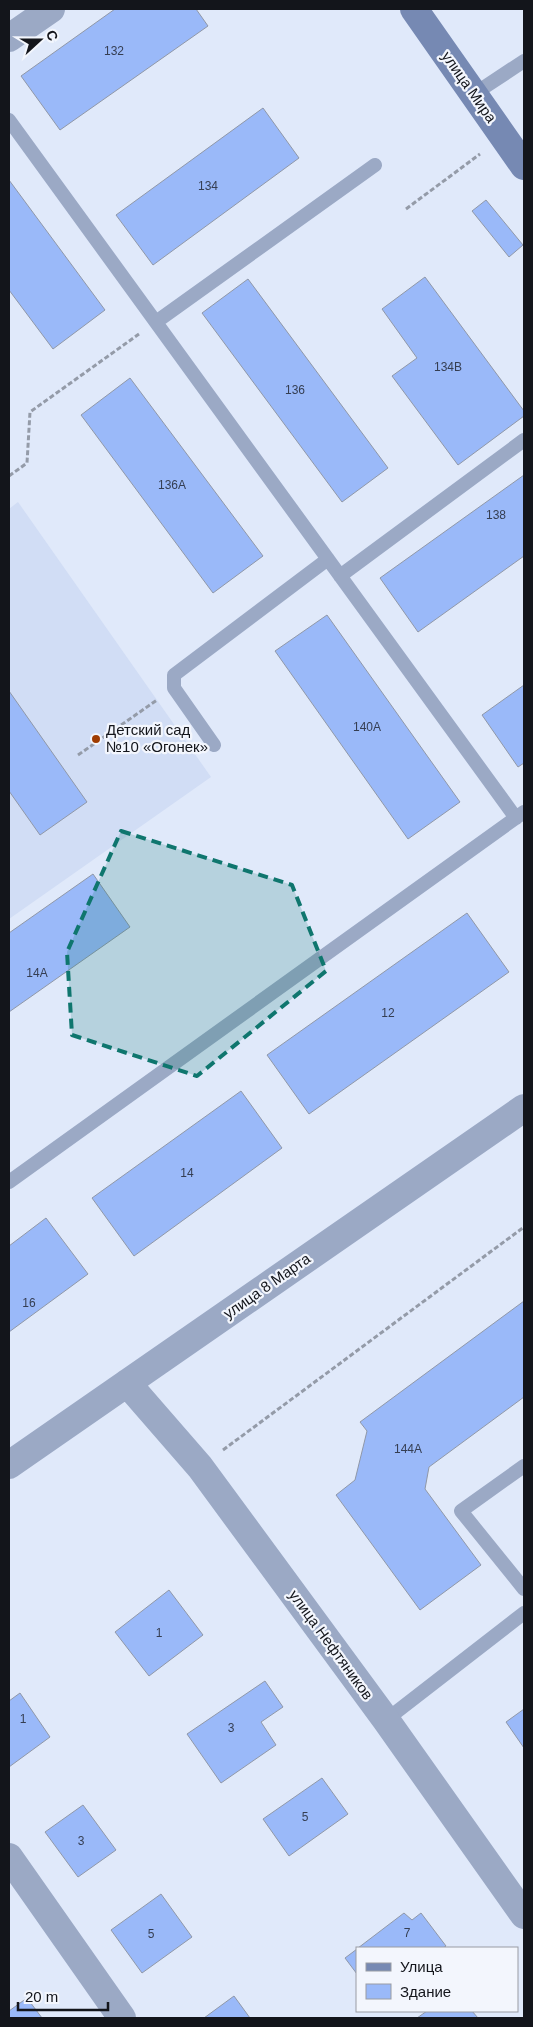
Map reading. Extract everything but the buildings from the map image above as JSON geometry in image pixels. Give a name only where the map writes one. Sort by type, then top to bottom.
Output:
[{"type":"main road","name":"улица Мира","points":[[414,9],[524,166]]},
{"type":"street","points":[[9,38],[50,9]]},
{"type":"street","name":"улица 8 Марта","points":[[9,1465],[524,1108]]},
{"type":"street","name":"улица Нефтяников","points":[[127,1383],[200,1467],[386,1720],[524,1915]]},
{"type":"street","points":[[9,1857],[122,2018]]},
{"type":"lane","points":[[474,94],[524,61]]},
{"type":"lane","points":[[9,120],[340,576],[520,815],[9,1182]]},
{"type":"lane","points":[[156,322],[375,165]]},
{"type":"lane","points":[[340,576],[524,440]]},
{"type":"lane","points":[[214,745],[174,688],[174,676],[182,668],[328,559]]},
{"type":"lane","points":[[524,1466],[461,1511],[524,1589]]},
{"type":"lane","points":[[386,1720],[524,1613]]},
{"type":"path","points":[[406,209],[503,136]]},
{"type":"path","points":[[9,476],[27,462],[30,412],[156,322]]},
{"type":"path","points":[[78,755],[174,688]]},
{"type":"path","points":[[200,1467],[524,1227]]},
{"type":"highlighted area","points":[[121,831],[292,885],[326,971],[197,1076],[72,1035],[67,952]]},
{"type":"shaded area","name":"Детский сад №10 «Огонек»","points":[[18,502],[211,777],[9,919],[9,509]]},
{"type":"place","name":"Детский сад №10 «Огонек»","points":[[96,739]]}]
